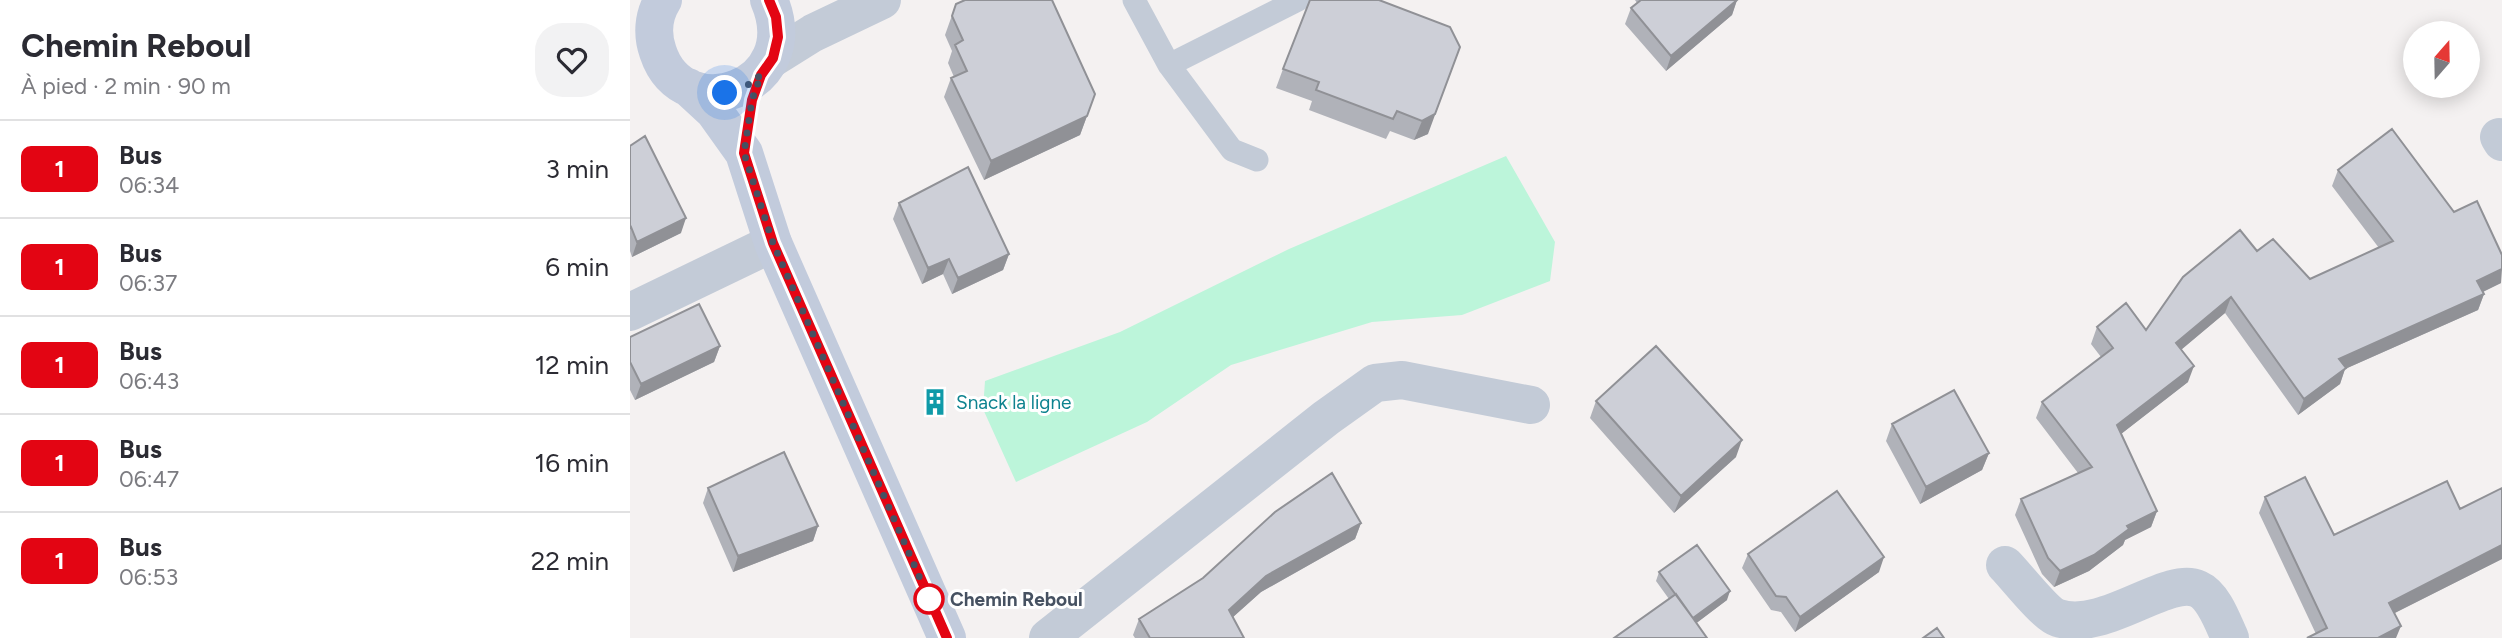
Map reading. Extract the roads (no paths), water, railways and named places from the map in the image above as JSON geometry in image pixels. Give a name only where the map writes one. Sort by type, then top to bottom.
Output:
[{"type":"main road","points":[[744,153],[752,100],[767,66],[777,27],[769,0]]},
{"type":"main road","points":[[655,7],[654,41],[660,60],[672,76],[714,111],[744,153],[773,243],[947,638]]},
{"type":"main road","points":[[688,87],[706,93],[725,93],[745,87],[767,66]]},
{"type":"street","points":[[767,66],[813,33],[881,0]]},
{"type":"street","points":[[630,312],[773,243]]},
{"type":"street","points":[[1048,638],[1326,418],[1375,383],[1402,380],[1531,405]]},
{"type":"street","points":[[2005,565],[2055,618],[2074,621],[2105,618],[2183,587],[2198,589],[2210,600],[2230,638]]},
{"type":"lane","points":[[1134,0],[1169,65],[1232,150],[1257,160]]},
{"type":"lane","points":[[1169,65],[1298,0]]},
{"type":"place","name":"Snack la ligne","points":[[935,402]]},
{"type":"place","name":"Chemin Reboul","points":[[929,599]]}]
